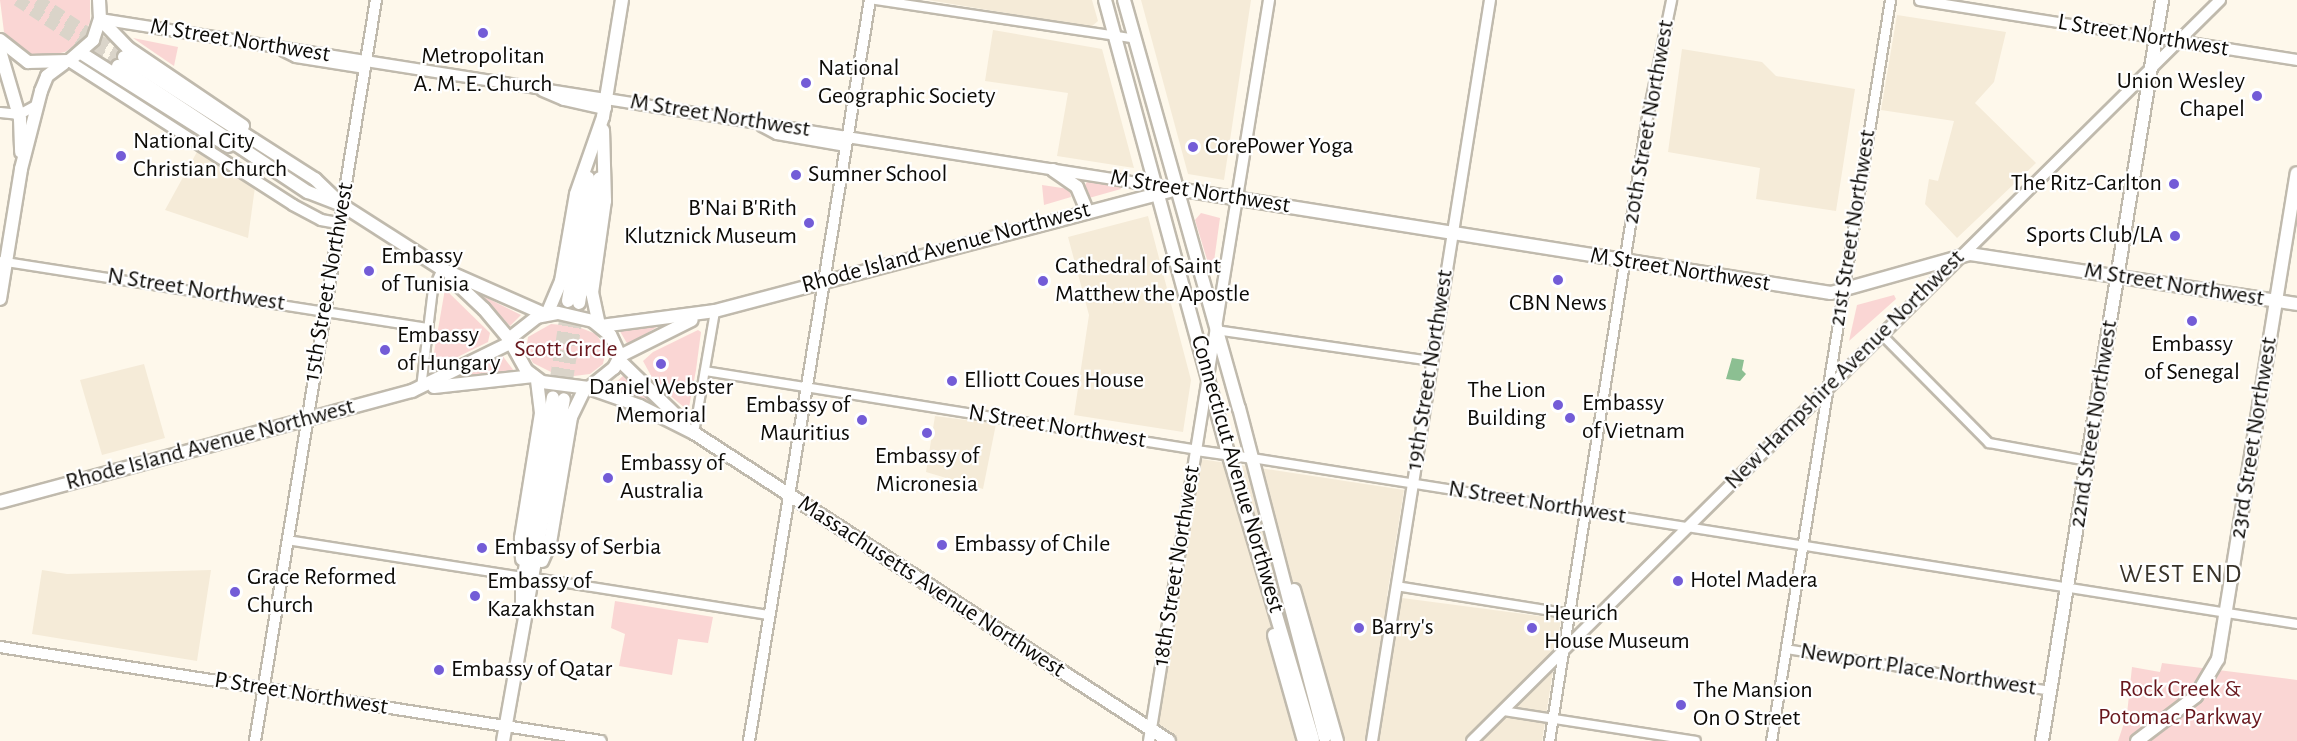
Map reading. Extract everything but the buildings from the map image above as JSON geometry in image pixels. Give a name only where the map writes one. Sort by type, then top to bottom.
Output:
[{"type":"main road","points":[[0,298],[3,261],[21,169],[37,104],[47,76],[81,53],[93,40],[100,19],[99,0]]},
{"type":"main road","name":"15th Street Northwest","points":[[255,741],[375,0]]},
{"type":"main road","points":[[574,302],[622,0]]},
{"type":"main road","points":[[749,741],[870,0]]},
{"type":"main road","name":"Connecticut Avenue Northwest","points":[[1105,0],[1254,546],[1314,739]]},
{"type":"main road","name":"Connecticut Avenue Northwest","points":[[1124,0],[1279,555],[1314,739]]},
{"type":"main road","name":"18th Street Northwest","points":[[1150,735],[1269,0]]},
{"type":"main road","name":"19th Street Northwest","points":[[1372,741],[1490,0]]},
{"type":"main road","name":"22nd Street Northwest","points":[[2042,741],[2162,0]]},
{"type":"main road","name":"New Hampshire Avenue Northwest","points":[[1472,741],[1828,385],[1882,335],[2220,0]]},
{"type":"main road","points":[[100,19],[128,48],[223,109],[273,152]]},
{"type":"main road","name":"M Street Northwest","points":[[100,19],[276,46],[296,57],[365,65]]},
{"type":"main road","points":[[0,40],[28,62],[66,62],[293,205],[321,220],[338,223]]},
{"type":"main road","name":"L Street Northwest","points":[[2177,41],[2297,60]]},
{"type":"main road","points":[[81,53],[211,136],[269,166]]},
{"type":"main road","points":[[1,59],[19,114],[21,169]]},
{"type":"main road","points":[[342,206],[315,180],[273,152],[121,61],[308,192],[342,206],[442,269],[545,314],[581,317],[600,326]]},
{"type":"main road","points":[[365,65],[543,90],[564,99],[605,108]]},
{"type":"main road","name":"M Street Northwest","points":[[605,108],[757,122],[847,141],[1053,170],[1157,189]]},
{"type":"main road","points":[[509,341],[545,314],[562,276],[576,195],[598,151]]},
{"type":"main road","points":[[529,578],[550,543],[571,417],[587,388],[620,358],[600,326],[592,293],[605,201],[598,151]]},
{"type":"main road","points":[[1053,170],[1077,186],[1087,210]]},
{"type":"main road","name":"23rd Street Northwest","points":[[2137,741],[2180,711],[2203,687],[2218,659],[2297,173]]},
{"type":"main road","name":"Rhode Island Avenue Northwest","points":[[620,358],[679,324],[715,311],[1157,189],[1177,189]]},
{"type":"main road","name":"M Street Northwest","points":[[1177,189],[1814,291],[1843,291],[1960,256],[2297,304]]},
{"type":"main road","points":[[442,269],[509,341],[535,378],[541,413],[521,538],[529,578]]},
{"type":"main road","name":"Rhode Island Avenue Northwest","points":[[600,326],[715,311]]},
{"type":"main road","name":"Rhode Island Avenue Northwest","points":[[421,389],[509,341]]},
{"type":"main road","name":"Massachusetts Avenue Northwest","points":[[620,358],[694,433]]},
{"type":"main road","points":[[535,378],[587,388]]},
{"type":"main road","name":"Rhode Island Avenue Northwest","points":[[0,502],[421,389],[535,378]]},
{"type":"main road","name":"Massachusetts Avenue Northwest","points":[[587,388],[640,406],[694,433],[1150,735],[1168,741]]},
{"type":"main road","points":[[503,741],[558,398]]},
{"type":"main road","points":[[1279,555],[1294,591],[1337,741]]},
{"type":"main road","name":"P Street Northwest","points":[[0,647],[601,741]]},
{"type":"street","points":[[876,0],[1115,38],[1136,39]]},
{"type":"street","name":"20th Street Northwest","points":[[1549,741],[1624,261],[1671,0]]},
{"type":"street","name":"21st Street Northwest","points":[[1771,741],[1890,0]]},
{"type":"street","name":"L Street Northwest","points":[[1919,0],[2177,41]]},
{"type":"street","points":[[0,112],[19,114],[37,104]]},
{"type":"street","name":"N Street Northwest","points":[[3,261],[427,328]]},
{"type":"street","points":[[421,389],[427,328],[435,282],[442,269]]},
{"type":"street","points":[[694,433],[715,311]]},
{"type":"street","points":[[1216,330],[1432,361]]},
{"type":"street","points":[[1882,335],[1989,443],[2088,461]]},
{"type":"street","name":"N Street Northwest","points":[[705,371],[2297,624]]},
{"type":"street","points":[[287,540],[769,615]]},
{"type":"street","points":[[1396,586],[1595,618]]},
{"type":"street","name":"Newport Place Northwest","points":[[1786,649],[2050,690]]},
{"type":"street","points":[[1503,711],[1661,738],[1696,741]]},
{"type":"shaded area","points":[[928,0],[1092,0],[1098,21],[1091,27]]},
{"type":"shaded area","points":[[1141,0],[1251,0],[1224,180],[1188,174]]},
{"type":"shaded area","points":[[1897,15],[2006,32],[1994,82],[1975,103],[2036,163],[1957,238],[1925,204],[1929,179],[1938,181],[1954,121],[1881,110]]},
{"type":"shaded area","points":[[993,30],[1102,49],[1134,168],[1057,156],[1068,93],[985,81]]},
{"type":"shaded area","points":[[1682,49],[1762,62],[1776,76],[1855,89],[1836,211],[1756,199],[1760,168],[1668,152]]},
{"type":"shaded area","points":[[198,150],[255,187],[248,238],[165,210]]},
{"type":"shaded area","points":[[1148,216],[1191,380],[1183,432],[1074,415],[1089,315],[1068,237]]},
{"type":"shaded area","points":[[1732,358],[1744,360],[1742,370],[1746,374],[1740,381],[1726,379]]},
{"type":"shaded area","points":[[144,364],[165,438],[102,455],[80,380]]},
{"type":"shaded area","points":[[935,416],[996,424],[983,489],[926,472]]},
{"type":"shaded area","points":[[1194,458],[1404,490],[1387,596],[1561,619],[1542,741],[1149,741]]},
{"type":"shaded area","points":[[42,570],[67,574],[211,570],[197,661],[32,634]]},
{"type":"green space","points":[[0,0],[90,0],[90,22],[80,41],[65,52],[42,57],[29,54],[4,32]]},
{"type":"green space","points":[[133,38],[178,47],[174,66]]},
{"type":"green space","points":[[1087,182],[1121,189],[1089,198],[1083,188]]},
{"type":"green space","points":[[1042,185],[1069,189],[1071,197],[1044,205]]},
{"type":"green space","points":[[1201,213],[1220,218],[1212,276],[1195,220]]},
{"type":"green space","points":[[445,289],[490,333],[488,342],[431,370]]},
{"type":"green space","points":[[1894,295],[1896,299],[1849,341],[1857,305]]},
{"type":"green space","points":[[483,296],[521,315],[510,326]]},
{"type":"green space","name":"Scott Circle","points":[[551,324],[576,326],[596,334],[606,349],[603,364],[590,374],[574,376],[555,374],[533,363],[526,350],[528,337]]},
{"type":"green space","points":[[660,325],[628,345],[618,328],[634,328]]},
{"type":"green space","points":[[698,330],[701,332],[696,370],[689,407],[685,408],[655,383],[643,361],[653,352]]},
{"type":"green space","points":[[502,355],[514,371],[471,375],[472,373]]},
{"type":"green space","points":[[624,375],[652,403],[613,385]]},
{"type":"green space","points":[[615,601],[713,617],[708,643],[678,639],[672,675],[619,666],[625,634],[611,628]]},
{"type":"green space","name":"Rock Creek & Potomac Parkway","points":[[2162,663],[2297,680],[2297,741],[2118,741],[2127,714],[2132,667],[2160,672]]},
{"type":"tunnel","points":[[17,0],[118,66]]},
{"type":"tunnel","points":[[37,0],[124,57]]},
{"type":"tunnel","points":[[553,397],[568,301]]},
{"type":"tunnel","points":[[564,399],[579,303]]},
{"type":"place","name":"Metropolitan A. M. E. Church","points":[[483,33]]},
{"type":"place","name":"National Geographic Society","points":[[806,83]]},
{"type":"place","name":"Union Wesley Chapel","points":[[2257,96]]},
{"type":"place","name":"CorePower Yoga","points":[[1193,147]]},
{"type":"place","name":"National City Christian Church","points":[[121,156]]},
{"type":"place","name":"Sumner School","points":[[796,175]]},
{"type":"place","name":"The Ritz-Carlton","points":[[2174,184]]},
{"type":"place","name":"B'Nai B'Rith Klutznick Museum","points":[[809,223]]},
{"type":"place","name":"Sports Club/LA","points":[[2175,236]]},
{"type":"place","name":"Embassy of Tunisia","points":[[369,271]]},
{"type":"place","name":"CBN News","points":[[1558,280]]},
{"type":"place","name":"Cathedral of Saint Matthew the Apostle","points":[[1043,281]]},
{"type":"place","name":"Embassy of Senegal","points":[[2192,321]]},
{"type":"place","name":"Embassy of Hungary","points":[[385,350]]},
{"type":"place","name":"Daniel Webster Memorial","points":[[661,364]]},
{"type":"place","name":"Elliott Coues House","points":[[952,381]]},
{"type":"place","name":"The Lion Building","points":[[1558,405]]},
{"type":"place","name":"Embassy of Vietnam","points":[[1570,418]]},
{"type":"place","name":"Embassy of Mauritius","points":[[862,420]]},
{"type":"place","name":"Embassy of Micronesia","points":[[927,433]]},
{"type":"place","name":"Embassy of Australia","points":[[608,478]]},
{"type":"place","name":"Embassy of Chile","points":[[942,545]]},
{"type":"place","name":"Embassy of Serbia","points":[[482,548]]},
{"type":"place","name":"Hotel Madera","points":[[1678,581]]},
{"type":"place","name":"Grace Reformed Church","points":[[235,592]]},
{"type":"place","name":"Embassy of Kazakhstan","points":[[475,596]]},
{"type":"place","name":"Barry's","points":[[1359,628]]},
{"type":"place","name":"Heurich House Museum","points":[[1532,628]]},
{"type":"place","name":"Embassy of Qatar","points":[[439,670]]},
{"type":"place","name":"The Mansion On O Street","points":[[1681,705]]},
{"type":"district","name":"WEST END","points":[[2181,575]]}]
